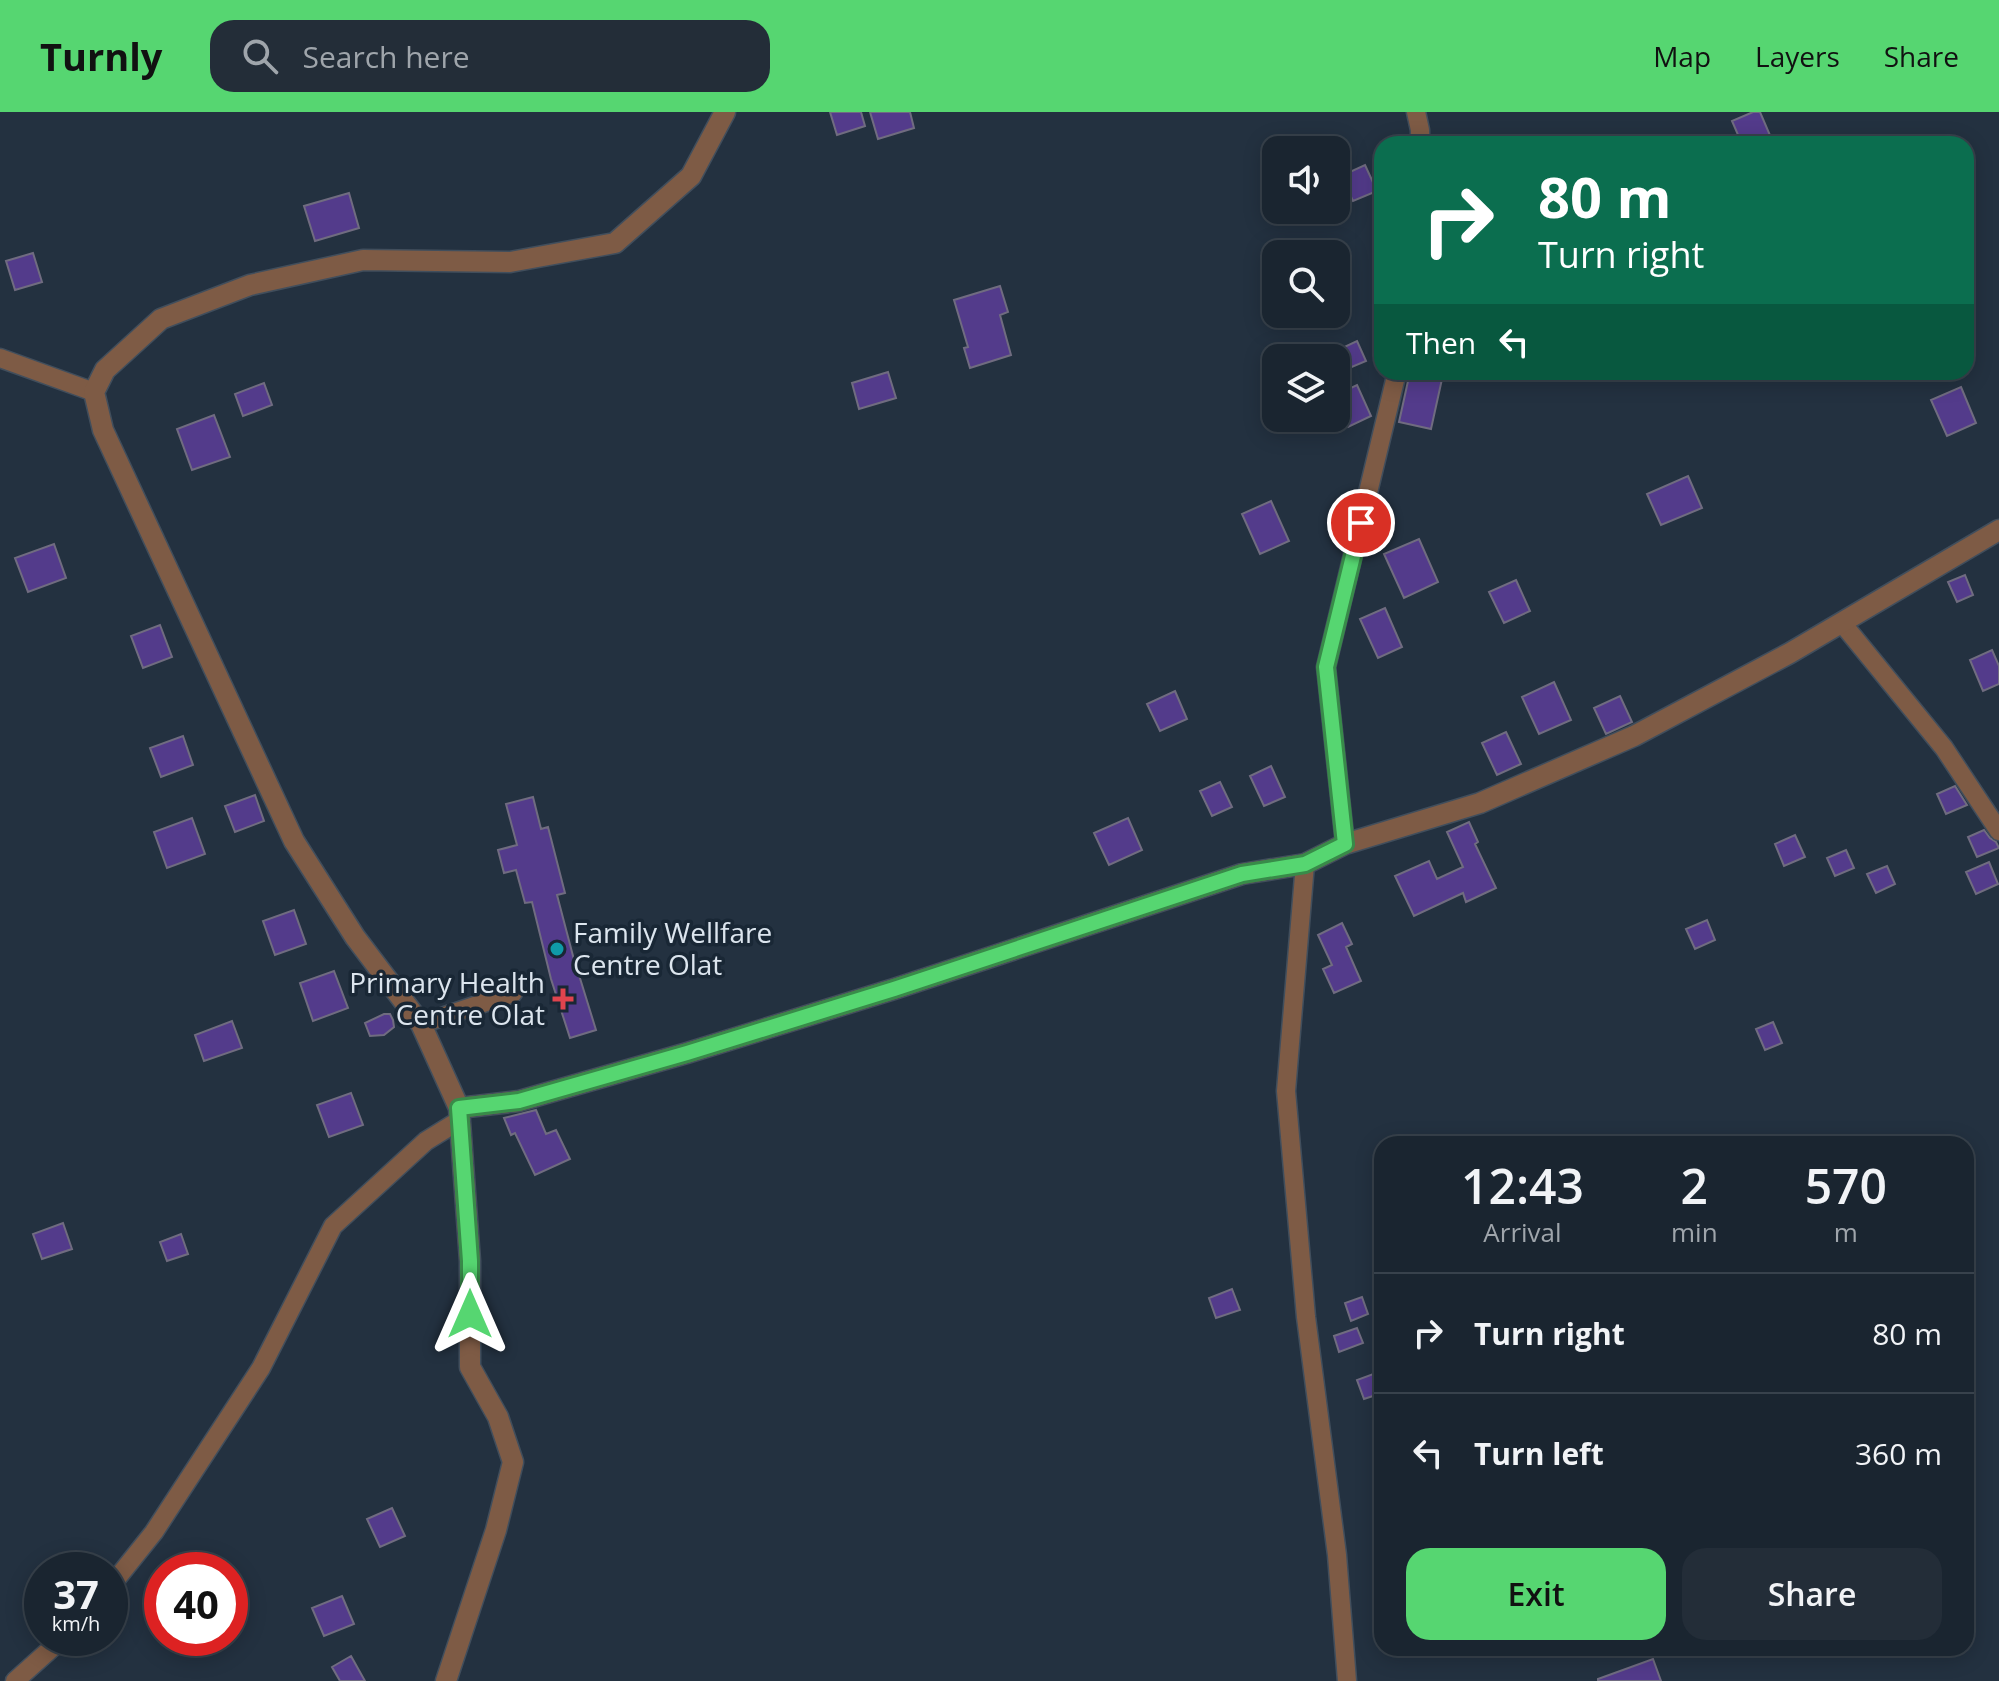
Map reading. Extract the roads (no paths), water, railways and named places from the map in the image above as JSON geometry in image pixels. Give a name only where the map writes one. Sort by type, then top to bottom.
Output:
[{"type":"street","points":[[446,1681],[496,1530],[513,1462],[498,1417],[470,1367],[470,1261],[459,1114],[421,1024],[355,937],[294,841],[103,430],[94,392],[105,370],[161,319],[250,285],[363,260],[510,262],[615,243],[691,176],[725,112]]},
{"type":"street","points":[[1416,112],[1420,136]]},
{"type":"street","points":[[0,358],[94,392]]},
{"type":"street","points":[[1345,844],[1326,667],[1395,380]]},
{"type":"street","points":[[128,1564],[154,1532],[261,1368],[333,1226],[459,1114],[519,1101],[672,1058],[894,989],[1242,874],[1305,864],[1345,844],[1480,803],[1634,736],[1790,653],[1999,530]]},
{"type":"street","points":[[1842,623],[1944,748],[1999,831]]},
{"type":"street","points":[[1305,864],[1286,1091],[1306,1317],[1337,1555],[1347,1681]]},
{"type":"street","points":[[421,1024],[513,993]]},
{"type":"street","points":[[15,1681],[43,1656]]},
{"type":"place","name":"Family Wellfare Centre Olat","points":[[557,949]]},
{"type":"place","name":"Primary Health Centre Olat","points":[[563,999]]}]
